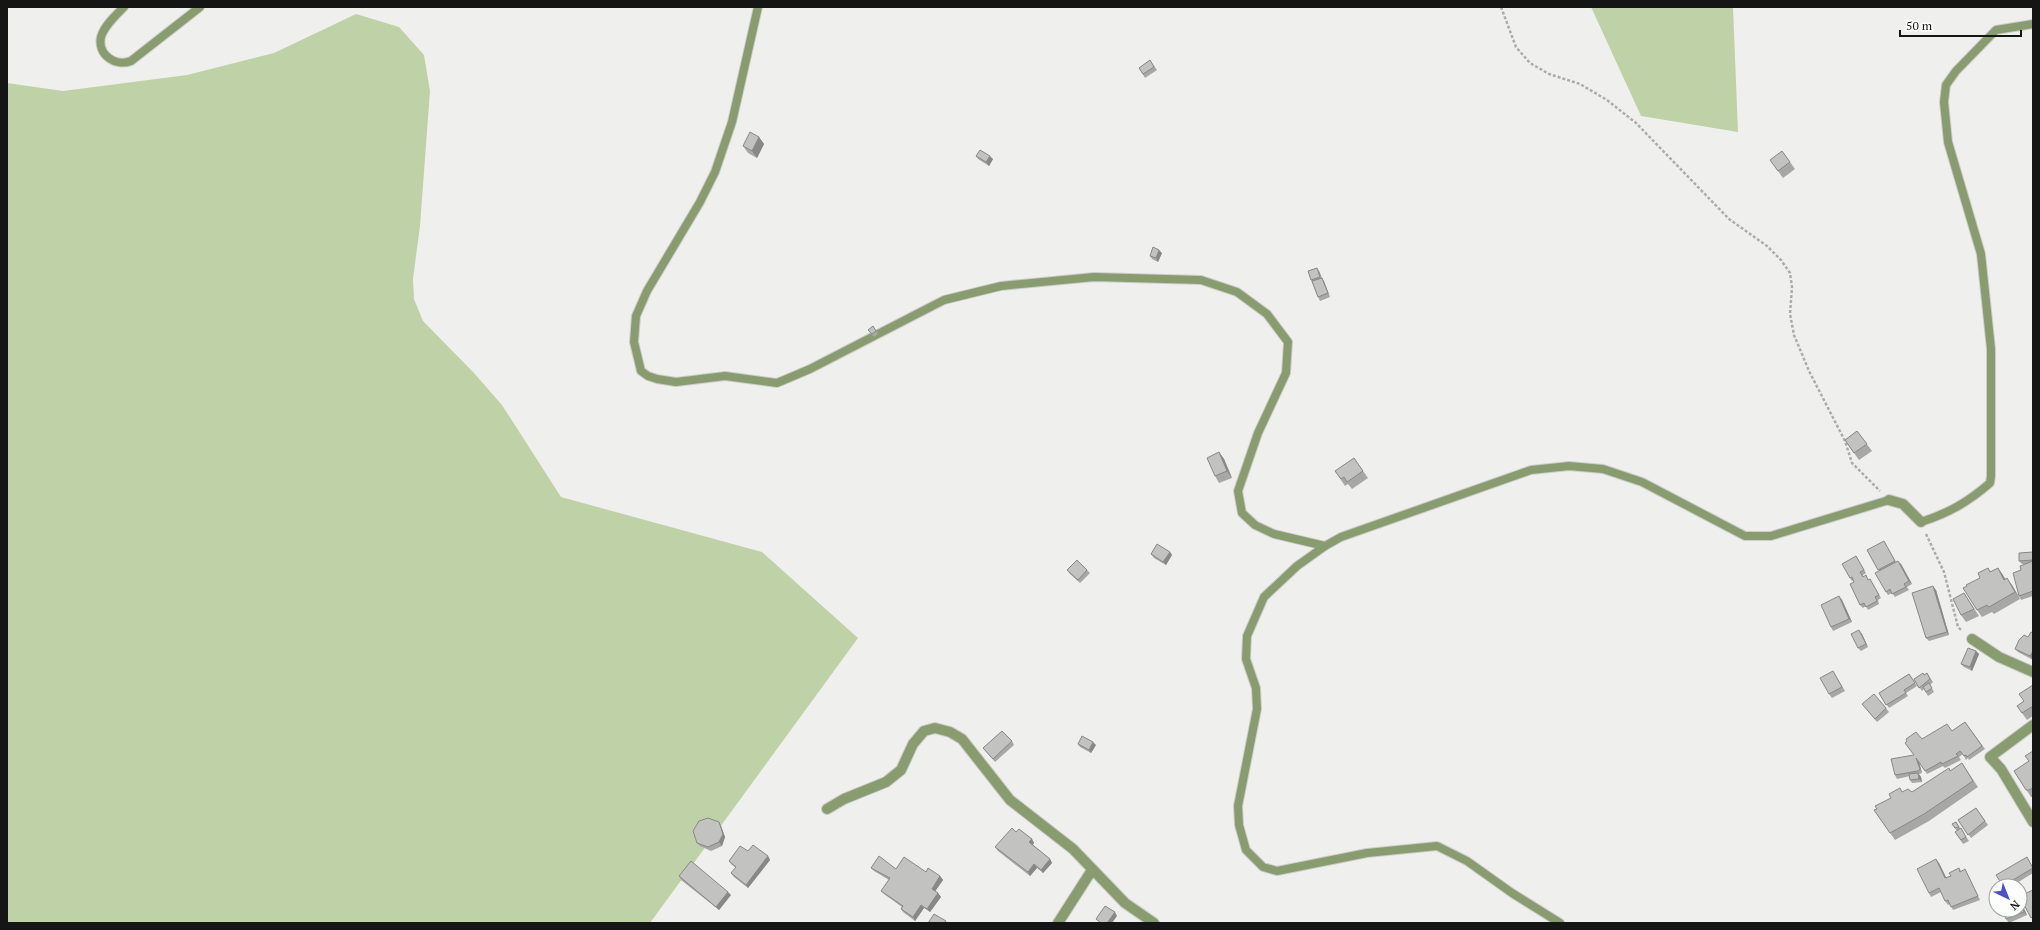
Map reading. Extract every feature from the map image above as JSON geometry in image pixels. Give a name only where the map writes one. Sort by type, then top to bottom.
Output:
[{"type":"street","points":[[1889,500],[1903,504],[1912,511],[1921,522]]},
{"type":"street","points":[[1972,639],[1999,657],[2033,672]]},
{"type":"street","points":[[2033,725],[1990,757],[2001,769],[2033,822]]},
{"type":"street","points":[[827,809],[844,798],[886,782],[901,770],[917,740],[924,732],[935,728],[950,732],[962,739],[1010,800],[1073,849],[1125,903],[1154,923]]},
{"type":"street","points":[[1058,923],[1092,870]]},
{"type":"lane","points":[[124,7],[110,23],[101,37],[102,50],[114,63],[123,64],[131,62],[200,7]]},
{"type":"lane","points":[[758,7],[732,122],[715,172],[700,202],[647,291],[636,316],[634,342],[641,371],[648,376],[657,379],[676,382],[725,376],[777,383],[810,369],[944,300],[994,288],[1094,277],[1201,280],[1237,292],[1267,314],[1288,342],[1286,373],[1258,433],[1238,491],[1242,513],[1255,524],[1274,534],[1325,546]]},
{"type":"lane","points":[[1921,522],[1945,515],[1962,505],[1990,483],[1991,476],[1991,349],[1981,254],[1948,142],[1944,102],[1946,85],[1956,71],[1996,30],[2033,24]]},
{"type":"lane","points":[[1560,923],[1512,893],[1467,861],[1437,846],[1367,853],[1277,871],[1263,867],[1246,850],[1239,825],[1238,806],[1257,709],[1256,688],[1246,659],[1247,636],[1264,597],[1297,566],[1325,546],[1341,537],[1525,472],[1569,466],[1603,469],[1642,482],[1746,536],[1771,536],[1889,500]]},
{"type":"path","points":[[1501,7],[1516,47],[1530,63],[1549,74],[1580,84],[1606,100],[1636,123],[1729,219],[1767,246],[1781,260],[1790,273],[1792,287],[1790,314],[1794,335],[1809,372],[1845,441],[1852,463],[1889,500]]},
{"type":"path","points":[[1921,522],[1944,572],[1958,626],[1972,639]]},
{"type":"green space","points":[[1591,7],[1733,7],[1738,132],[1641,116]]},
{"type":"green space","points":[[356,14],[399,27],[424,55],[430,91],[420,226],[413,279],[414,299],[423,321],[474,373],[502,405],[561,497],[762,552],[858,638],[650,923],[7,923],[7,83],[63,91],[187,75],[274,53]]},
{"type":"building","points":[[1150,60],[1154,67],[1143,74],[1139,68]]},
{"type":"building","points":[[750,132],[759,137],[752,151],[743,146]]},
{"type":"building","points":[[980,150],[990,156],[986,162],[976,156]]},
{"type":"building","points":[[1782,151],[1790,162],[1778,171],[1770,160]]},
{"type":"building","points":[[1153,247],[1159,250],[1156,258],[1150,256]]},
{"type":"building","points":[[1317,268],[1320,277],[1311,280],[1308,271]]},
{"type":"building","points":[[1322,278],[1328,293],[1318,297],[1312,281]]},
{"type":"building","points":[[873,326],[876,331],[872,334],[868,330]]},
{"type":"building","points":[[1857,431],[1867,444],[1854,453],[1845,440]]},
{"type":"building","points":[[1219,452],[1227,471],[1215,476],[1207,458]]},
{"type":"building","points":[[1354,458],[1363,471],[1347,482],[1344,477],[1341,479],[1335,471]]},
{"type":"building","points":[[1884,541],[1895,561],[1878,570],[1867,550]]},
{"type":"building","points":[[1157,544],[1170,552],[1163,562],[1151,554]]},
{"type":"building","points":[[2033,552],[2033,560],[2019,561],[2019,553]]},
{"type":"building","points":[[1856,556],[1864,570],[1860,572],[1863,577],[1866,575],[1868,580],[1870,579],[1879,595],[1875,597],[1877,601],[1866,607],[1864,603],[1860,605],[1850,584],[1854,582],[1852,577],[1850,578],[1842,564]]},
{"type":"building","points":[[1077,560],[1087,570],[1078,580],[1067,570]]},
{"type":"building","points":[[1898,561],[1909,581],[1904,584],[1906,587],[1892,594],[1890,589],[1886,592],[1875,573]]},
{"type":"building","points":[[2033,561],[2033,591],[2019,596],[2013,573],[2021,570],[2020,566]]},
{"type":"building","points":[[1988,568],[1990,572],[1998,568],[2004,580],[2007,578],[2015,592],[1989,607],[1987,605],[1977,610],[1963,588],[1980,578],[1978,573]]},
{"type":"building","points":[[1933,586],[1947,632],[1926,638],[1912,593]]},
{"type":"building","points":[[1964,593],[1974,609],[1961,615],[1953,599]]},
{"type":"building","points":[[1839,596],[1849,619],[1831,627],[1821,605]]},
{"type":"building","points":[[1859,630],[1866,644],[1858,648],[1851,634]]},
{"type":"building","points":[[2031,632],[2033,633],[2033,651],[2030,656],[2015,649],[2019,640],[2024,635],[2028,637]]},
{"type":"building","points":[[1968,648],[1976,651],[1970,667],[1961,664]]},
{"type":"building","points":[[1833,671],[1842,687],[1829,694],[1820,678]]},
{"type":"building","points":[[1923,673],[1924,675],[1927,673],[1930,679],[1919,688],[1914,679]]},
{"type":"building","points":[[1909,674],[1915,683],[1904,690],[1906,693],[1886,705],[1879,693]]},
{"type":"building","points":[[1929,683],[1932,688],[1926,692],[1923,687]]},
{"type":"building","points":[[2033,685],[2033,706],[2022,713],[2017,706],[2024,701],[2019,694]]},
{"type":"building","points":[[1874,694],[1886,708],[1875,719],[1862,704]]},
{"type":"building","points":[[1965,722],[1982,746],[1967,757],[1960,751],[1956,754],[1958,756],[1942,764],[1941,762],[1925,771],[1916,758],[1920,769],[1918,771],[1895,775],[1891,759],[1914,755],[1905,743],[1907,741],[1906,739],[1916,732],[1922,739],[1947,724],[1952,731]]},
{"type":"building","points":[[1002,731],[1012,741],[993,759],[983,748]]},
{"type":"building","points":[[1082,736],[1093,742],[1089,750],[1078,744]]},
{"type":"building","points":[[2033,751],[2033,788],[2026,790],[2014,771],[2029,761],[2025,756]]},
{"type":"building","points":[[1962,763],[1973,781],[1924,814],[1890,833],[1874,810],[1877,809],[1875,806],[1891,798],[1889,794],[1900,788],[1902,792],[1908,789],[1912,792],[1949,768],[1950,771]]},
{"type":"building","points":[[1918,773],[1919,779],[1910,780],[1909,774]]},
{"type":"building","points":[[1976,808],[1985,821],[1968,835],[1958,820]]},
{"type":"building","points":[[708,818],[719,822],[723,834],[719,842],[708,847],[697,843],[693,831],[699,821]]},
{"type":"building","points":[[1956,822],[1959,827],[1955,828],[1952,824]]},
{"type":"building","points":[[1012,828],[1016,832],[1019,829],[1032,839],[1029,842],[1050,859],[1041,870],[1034,864],[1028,872],[995,847]]},
{"type":"building","points":[[1961,828],[1966,837],[1961,840],[1955,832]]},
{"type":"building","points":[[753,845],[768,856],[746,885],[731,873],[736,867],[729,861],[740,846],[748,851]]},
{"type":"building","points":[[879,856],[896,869],[904,857],[926,872],[928,868],[940,876],[932,889],[938,893],[927,909],[921,905],[913,917],[901,909],[903,906],[881,891],[890,878],[871,868]]},
{"type":"building","points":[[2027,857],[2033,868],[2016,878],[1998,878],[1996,875]]},
{"type":"building","points":[[1936,859],[1945,878],[1951,876],[1949,873],[1959,868],[1960,872],[1965,869],[1978,896],[1951,907],[1948,900],[1945,901],[1939,888],[1929,893],[1917,869]]},
{"type":"building","points":[[691,861],[728,892],[716,907],[679,876]]},
{"type":"building","points":[[2033,890],[2033,917],[2031,918],[2028,912],[2028,892]]},
{"type":"building","points":[[1105,906],[1115,912],[1107,923],[1101,923],[1096,919]]},
{"type":"building","points":[[934,914],[946,921],[945,923],[928,923]]}]
